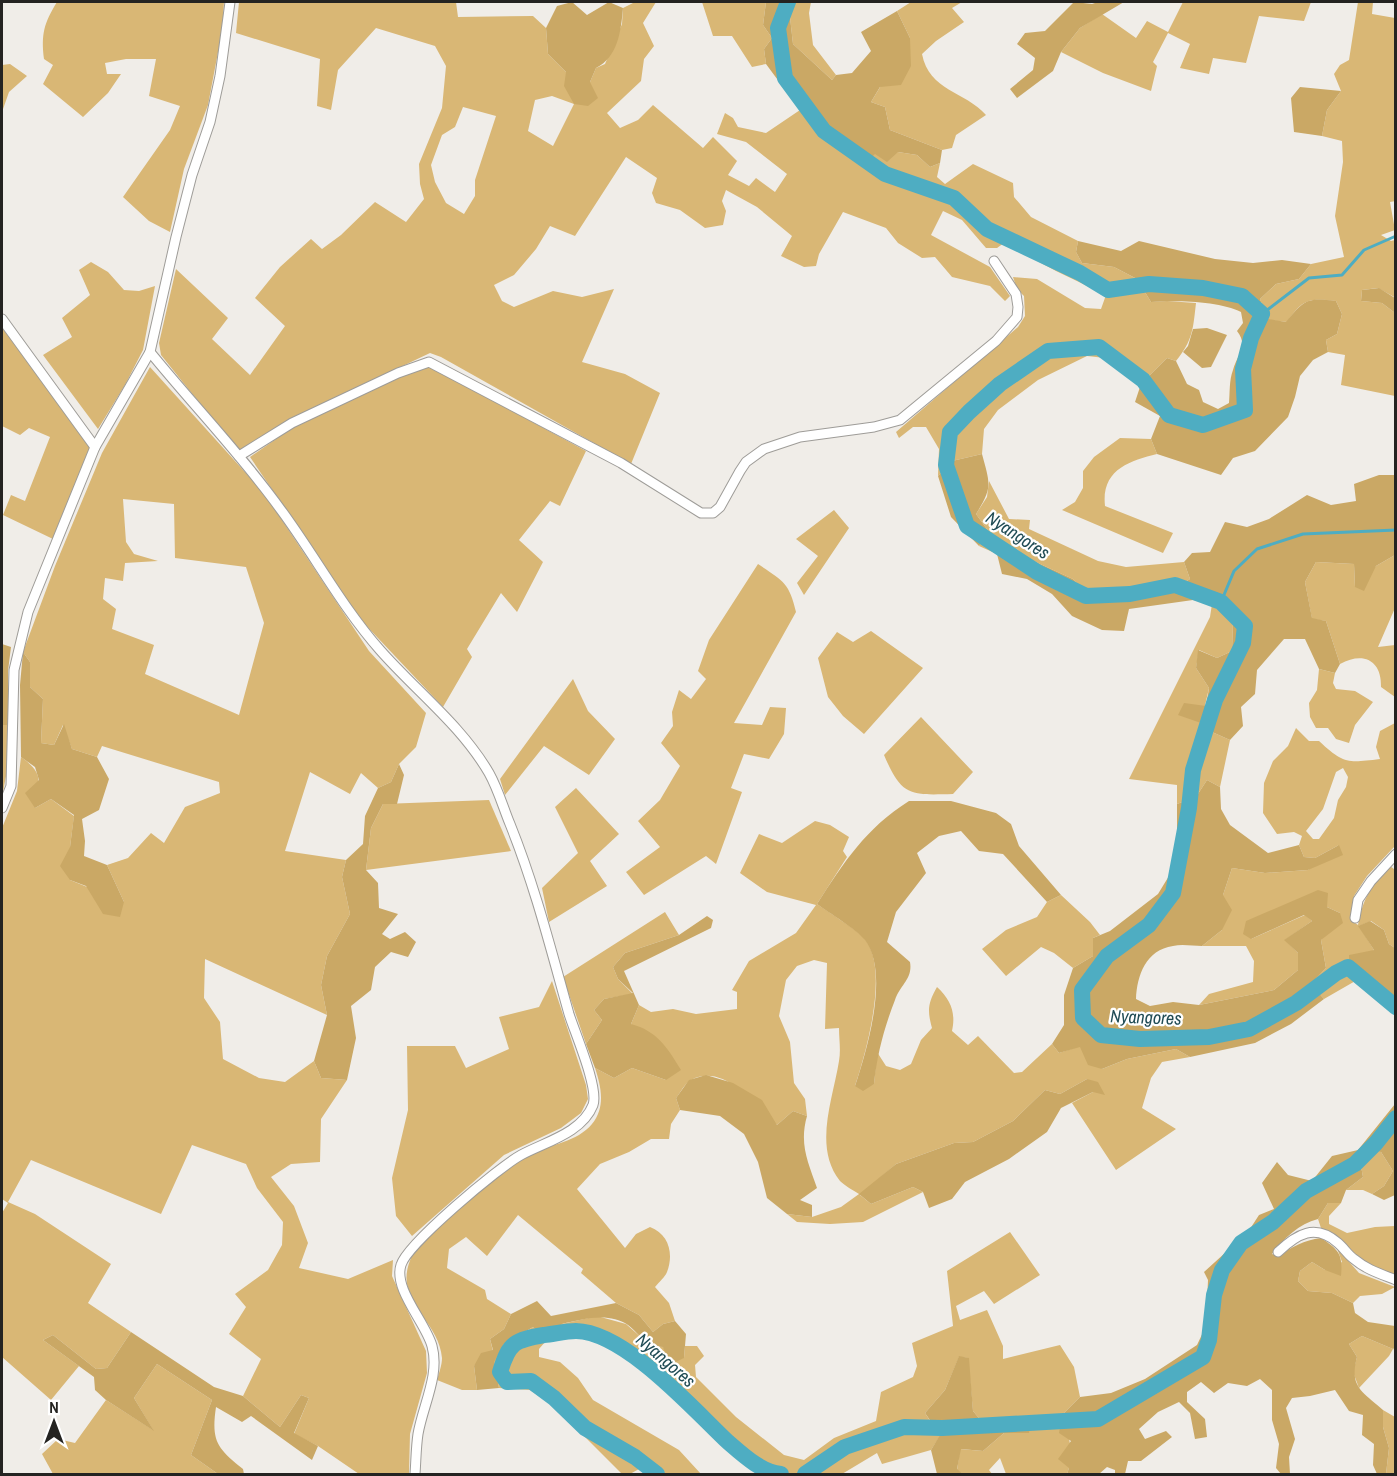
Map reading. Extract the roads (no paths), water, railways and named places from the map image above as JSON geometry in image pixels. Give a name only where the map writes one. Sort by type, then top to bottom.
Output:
[{"type":"street","points":[[2,808],[11,786],[14,670],[20,639],[28,612],[95,447],[150,352],[176,237],[192,176],[210,122],[220,76],[230,2]]},
{"type":"street","points":[[238,456],[292,423],[398,373],[429,362],[621,462],[701,513],[713,513],[720,507],[746,462],[764,449],[800,437],[874,427],[900,420],[996,341],[1017,317],[1018,301],[994,261]]},
{"type":"street","points":[[2,319],[95,447]]},
{"type":"street","points":[[150,352],[280,508],[352,615],[380,651],[460,735],[488,772],[515,835],[539,903],[570,1018],[595,1095],[594,1103],[586,1117],[575,1127],[519,1156],[490,1177],[424,1235],[407,1253],[401,1264],[400,1279],[404,1291],[429,1338],[434,1360],[433,1373],[418,1433],[415,1474]]},
{"type":"street","points":[[1355,918],[1358,900],[1371,880],[1395,854]]},
{"type":"street","points":[[1278,1252],[1290,1241],[1307,1232],[1319,1231],[1336,1241],[1353,1259],[1368,1269],[1395,1281]]},
{"type":"waterway","name":"Nyangores","points":[[788,2],[778,28],[785,78],[824,131],[885,174],[954,198],[987,229],[1080,273],[1108,290],[1149,284],[1203,288],[1242,296],[1262,314],[1251,338],[1243,369],[1245,410],[1203,425],[1169,415],[1143,380],[1099,347],[1048,351],[1000,384],[950,432],[946,465],[967,526],[1037,572],[1086,596],[1130,594],[1175,585],[1221,602],[1245,626],[1243,643],[1215,700],[1193,770],[1189,808],[1173,893],[1149,925],[1107,956],[1082,990],[1083,1018],[1101,1035],[1140,1039],[1209,1037],[1249,1029],[1296,1003],[1336,973],[1348,967],[1396,1007]]},
{"type":"waterway","points":[[1262,314],[1309,278],[1342,275],[1364,250],[1396,236]]},
{"type":"waterway","points":[[1221,602],[1234,571],[1257,549],[1303,534],[1396,530]]},
{"type":"waterway","name":"Nyangores","points":[[805,1474],[845,1447],[904,1427],[942,1428],[1098,1419],[1203,1357],[1209,1340],[1214,1295],[1222,1270],[1241,1243],[1273,1222],[1306,1191],[1355,1164],[1396,1118]]},
{"type":"waterway","name":"Nyangores","points":[[657,1474],[635,1457],[585,1428],[554,1398],[531,1381],[507,1382],[500,1372],[510,1348],[526,1339],[572,1331],[595,1335],[616,1344],[657,1374],[746,1457],[766,1470],[781,1474]]}]
